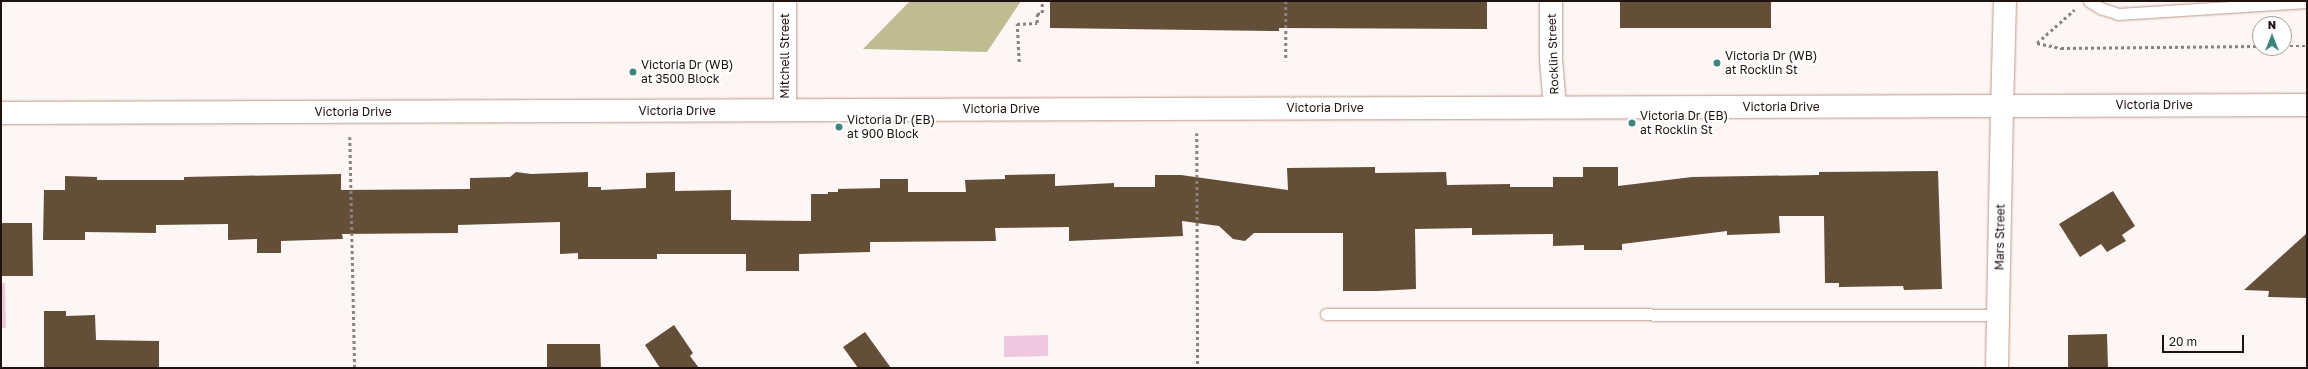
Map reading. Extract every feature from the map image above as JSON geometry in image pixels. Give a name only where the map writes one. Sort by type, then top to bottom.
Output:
[{"type":"main road","name":"Mitchell Street","points":[[785,1],[785,110]]},
{"type":"main road","name":"Rocklin Street","points":[[1551,1],[1551,59],[1555,108]]},
{"type":"main road","points":[[2002,106],[2006,1]]},
{"type":"main road","name":"Victoria Drive","points":[[1,113],[2307,105]]},
{"type":"main road","name":"Mars Street","points":[[1997,368],[2002,106]]},
{"type":"lane","points":[[2084,4],[2118,14],[2307,2]]},
{"type":"lane","points":[[1326,314],[1999,315]]},
{"type":"path","points":[[1019,62],[1017,24],[1037,23],[1037,14],[1042,13],[1042,1]]},
{"type":"path","points":[[1286,1],[1286,61]]},
{"type":"path","points":[[2084,4],[2037,43],[2061,48],[2252,46]]},
{"type":"path","points":[[2292,46],[2307,46]]},
{"type":"path","points":[[1196,109],[1198,368]]},
{"type":"path","points":[[350,145],[354,368]]},
{"type":"shaded area","points":[[910,1],[1021,1],[987,52],[863,49]]},
{"type":"shaded area","points":[[1,283],[5,283],[6,328],[1,328]]},
{"type":"shaded area","points":[[1048,335],[1048,356],[1004,357],[1004,336]]},
{"type":"building","points":[[1050,1],[1487,1],[1487,29],[1279,28],[1279,31],[1050,28]]},
{"type":"building","points":[[1620,1],[1771,1],[1771,28],[1620,28]]},
{"type":"building","points":[[1375,167],[1375,173],[1446,172],[1447,185],[1510,184],[1510,187],[1553,187],[1553,177],[1583,177],[1583,167],[1618,167],[1618,186],[1692,177],[1819,175],[1819,172],[1938,171],[1942,289],[1904,290],[1903,286],[1839,287],[1839,283],[1825,283],[1824,216],[1779,216],[1780,233],[1727,235],[1727,231],[1622,244],[1622,250],[1584,250],[1584,245],[1553,246],[1553,234],[1472,235],[1472,228],[1415,229],[1416,289],[1377,291],[1343,291],[1343,233],[1254,233],[1245,241],[1233,239],[1219,226],[1182,221],[1183,236],[1069,241],[1069,227],[995,228],[996,241],[870,242],[870,252],[799,254],[799,271],[746,271],[746,254],[657,254],[657,259],[578,259],[578,253],[560,254],[560,222],[458,225],[458,233],[342,234],[343,239],[281,241],[281,253],[257,253],[257,239],[228,240],[228,224],[156,225],[156,233],[85,232],[85,240],[43,240],[44,190],[65,190],[65,176],[97,177],[97,180],[184,180],[184,177],[341,174],[341,190],[470,189],[470,178],[510,177],[516,172],[531,174],[588,172],[588,187],[601,187],[601,190],[646,188],[646,173],[675,172],[675,191],[731,190],[731,220],[811,221],[811,194],[828,194],[828,192],[838,192],[838,189],[880,188],[880,179],[908,179],[908,192],[966,192],[965,180],[1005,179],[1005,175],[1055,174],[1055,186],[1114,183],[1114,187],[1155,187],[1155,175],[1181,175],[1288,190],[1287,168]]},
{"type":"building","points":[[2113,191],[2135,226],[2122,235],[2126,241],[2107,252],[2101,244],[2080,257],[2059,224]]},
{"type":"building","points":[[1,223],[32,223],[33,276],[1,276]]},
{"type":"building","points":[[2307,233],[2307,298],[2268,297],[2269,291],[2244,290]]},
{"type":"building","points":[[44,311],[66,311],[66,316],[95,315],[96,340],[159,341],[159,368],[44,368]]},
{"type":"building","points":[[674,325],[693,353],[690,356],[699,368],[660,368],[645,345]]},
{"type":"building","points":[[865,332],[891,368],[858,368],[843,347]]},
{"type":"building","points":[[2107,334],[2108,368],[2068,368],[2068,335]]},
{"type":"building","points":[[547,344],[600,344],[601,368],[547,368]]},
{"type":"place","name":"Victoria Dr (WB) at Rocklin St","points":[[1717,63]]},
{"type":"place","name":"Victoria Dr (WB) at 3500 Block","points":[[633,72]]},
{"type":"place","name":"Victoria Dr (EB) at Rocklin St","points":[[1632,123]]},
{"type":"place","name":"Victoria Dr (EB) at 900 Block","points":[[839,127]]}]
